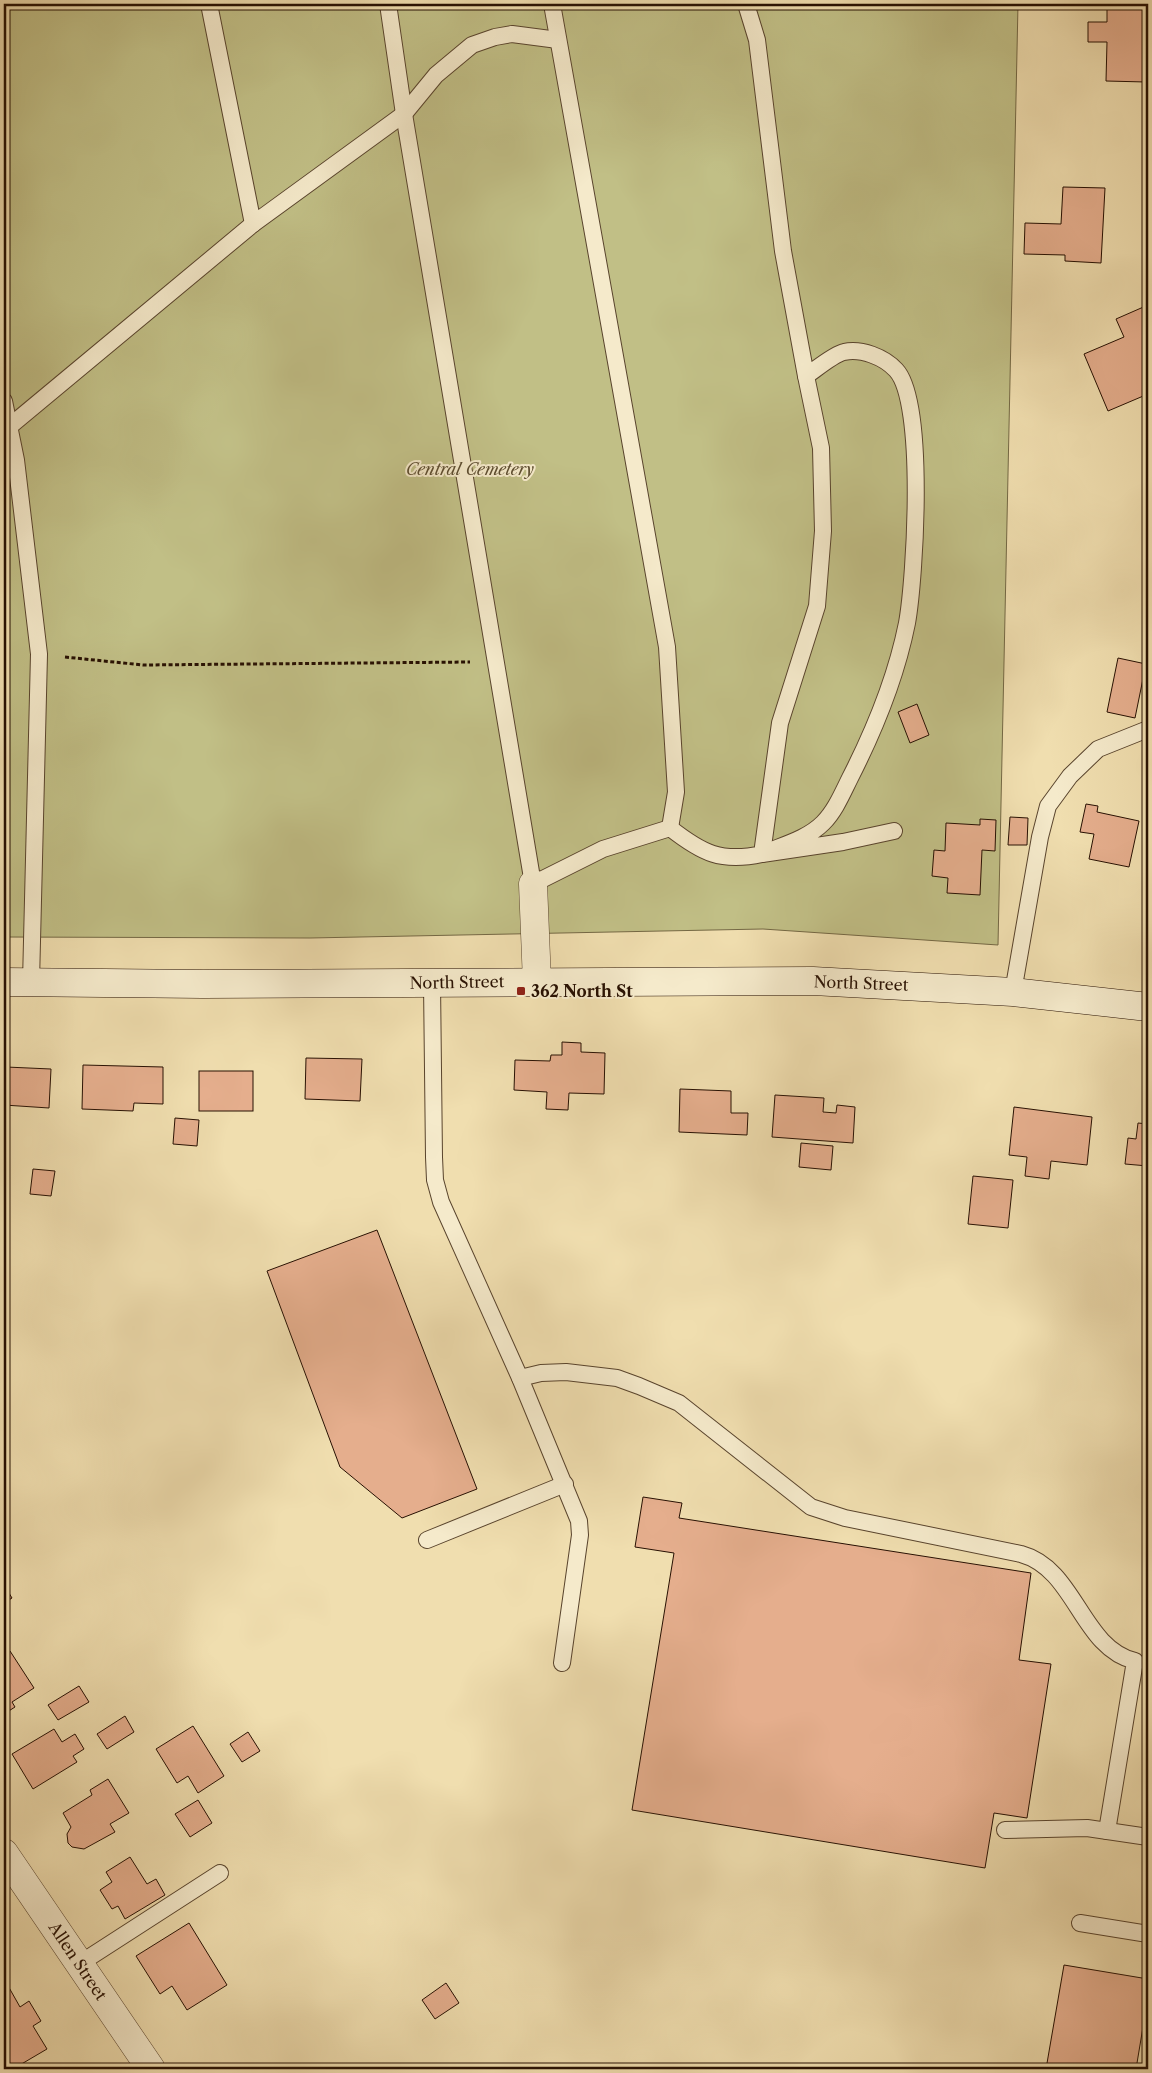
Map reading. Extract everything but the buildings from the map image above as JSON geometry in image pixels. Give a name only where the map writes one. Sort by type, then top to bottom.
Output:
[{"type":"main road","points":[[533,884],[537,982]]},
{"type":"main road","name":"North Street","points":[[4,982],[203,984],[813,981],[1013,992],[1148,1007]]},
{"type":"main road","name":"Allen Street","points":[[4,1853],[152,2069]]},
{"type":"lane","points":[[209,4],[252,224]]},
{"type":"lane","points":[[388,4],[404,114],[533,884],[603,849],[670,828]]},
{"type":"lane","points":[[552,4],[667,646],[676,792],[670,828]]},
{"type":"lane","points":[[746,4],[756,40],[783,251],[821,448],[822,531],[817,606],[780,724],[762,854]]},
{"type":"lane","points":[[7,430],[252,224],[404,114],[436,75],[472,45],[495,37],[512,34],[558,40]]},
{"type":"lane","points":[[762,854],[806,836],[822,824],[836,806],[866,748],[890,688],[907,622],[913,560],[917,503],[915,465],[909,402],[896,370],[880,358],[864,352],[844,352],[806,376]]},
{"type":"lane","points":[[4,401],[7,430],[16,460],[39,654],[31,982]]},
{"type":"lane","points":[[1013,992],[1040,837],[1048,806],[1070,776],[1098,748],[1148,729]]},
{"type":"lane","points":[[670,828],[706,853],[744,858],[843,842],[894,831]]},
{"type":"lane","points":[[432,983],[436,1180],[449,1221],[520,1378],[579,1521],[580,1535],[562,1663]]},
{"type":"lane","points":[[520,1378],[541,1373],[566,1372],[617,1378],[679,1403],[795,1496],[828,1514],[1034,1558],[1054,1574],[1106,1646],[1125,1658],[1142,1662],[1107,1831]]},
{"type":"lane","points":[[427,1540],[565,1484]]},
{"type":"lane","points":[[1005,1830],[1065,1827],[1148,1837]]},
{"type":"lane","points":[[79,1964],[220,1873]]},
{"type":"lane","points":[[1080,1923],[1148,1934]]},
{"type":"path","points":[[39,654],[143,665],[496,662]]},
{"type":"green space","name":"Central Cemetery","points":[[4,4],[1018,4],[998,945],[763,929],[310,938],[4,937]]},
{"type":"place","name":"362 North St","points":[[521,991]]}]
